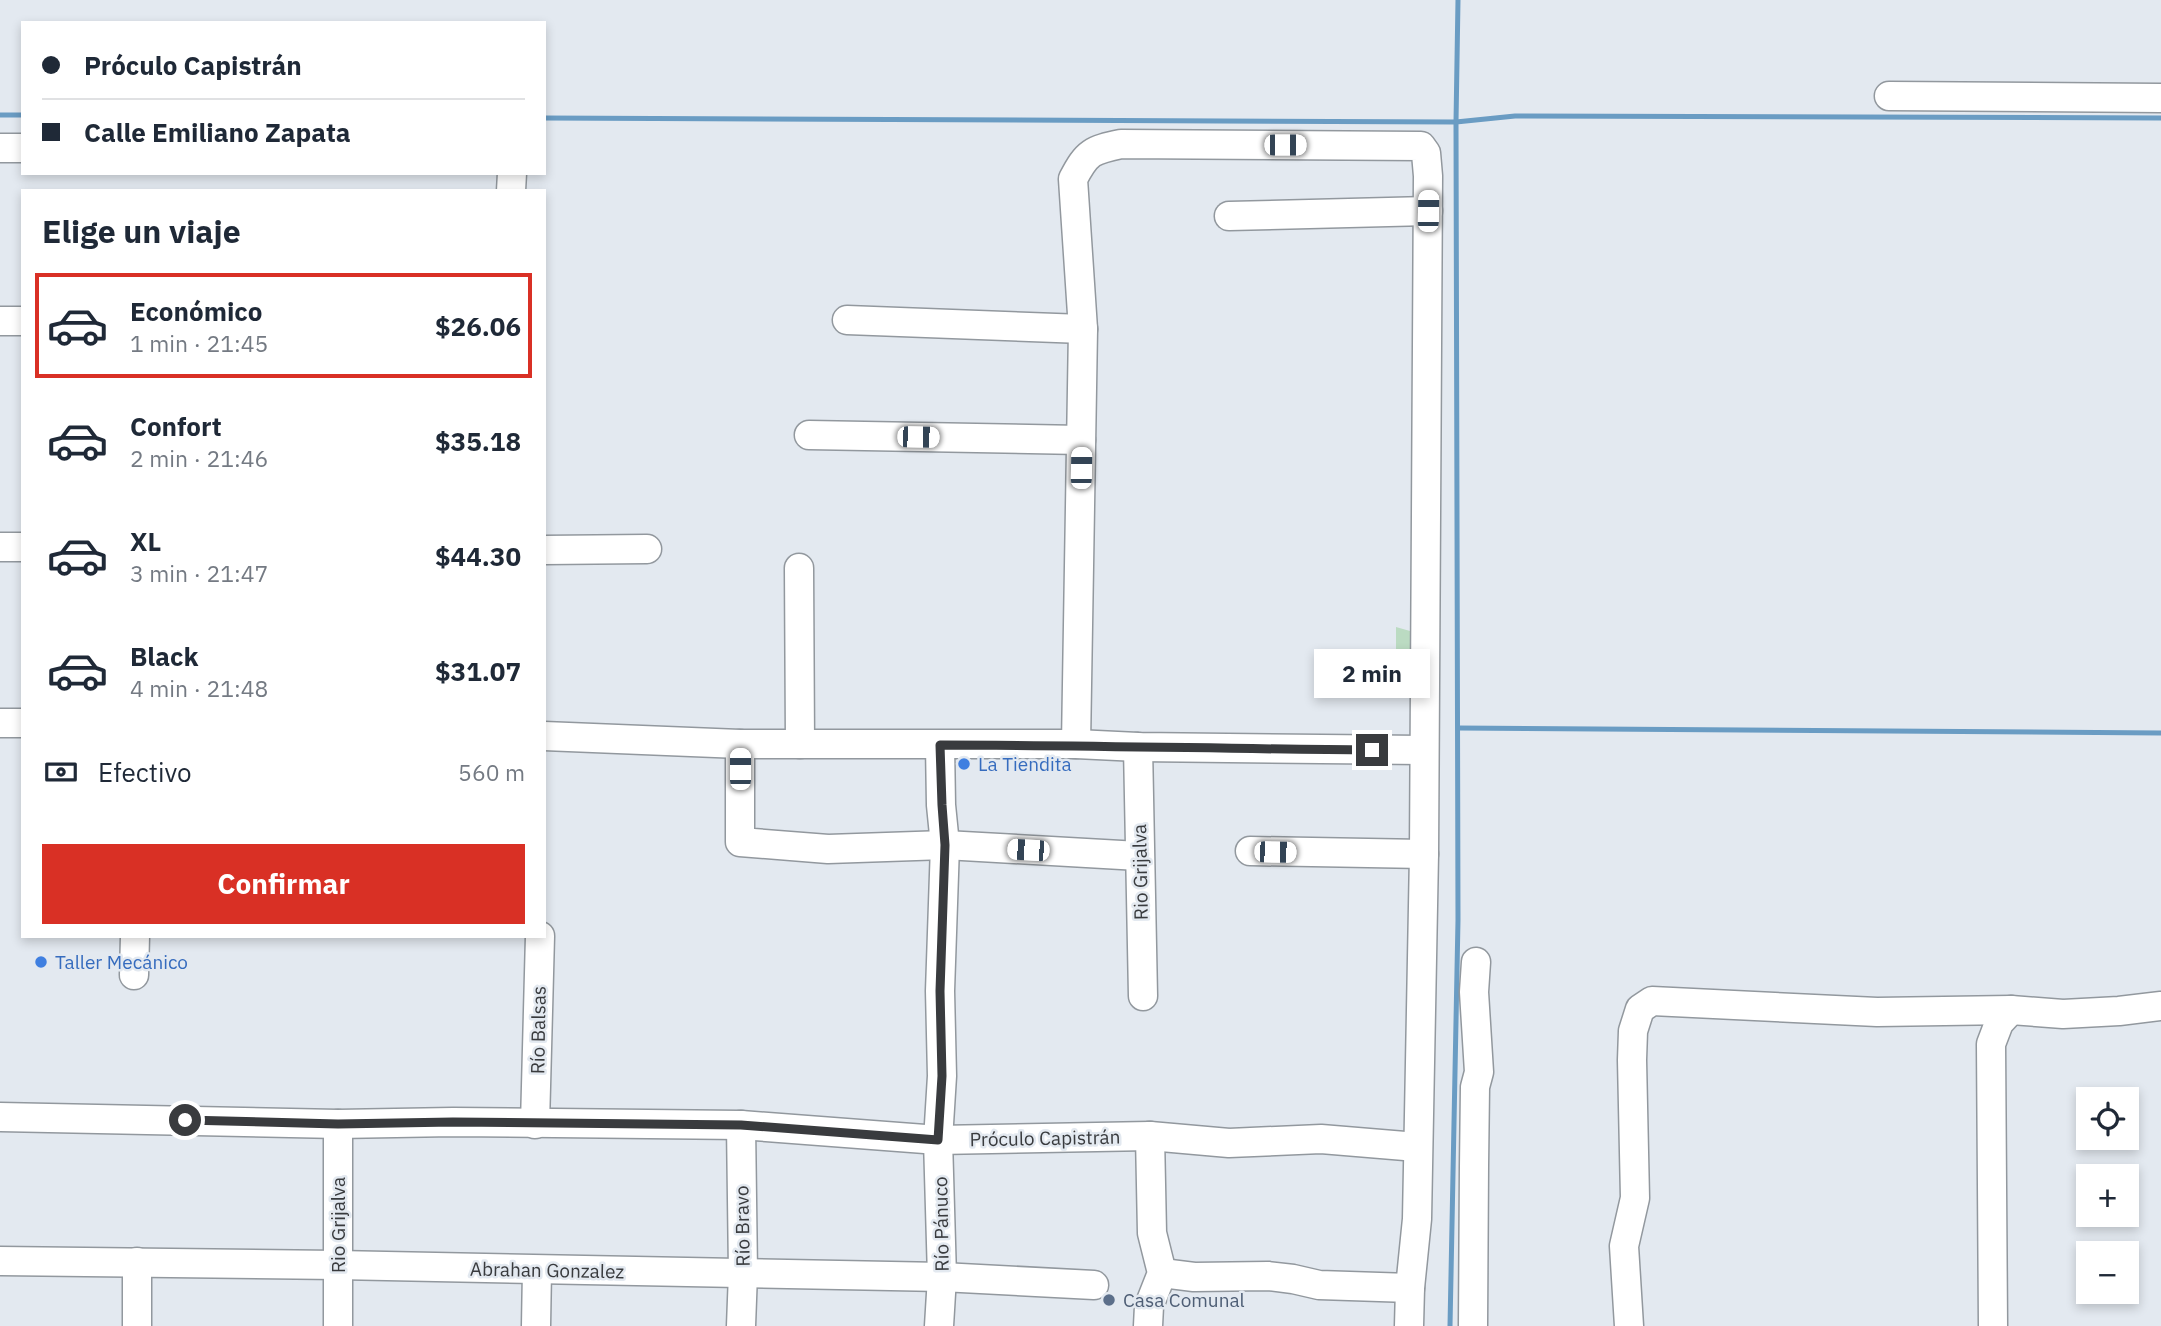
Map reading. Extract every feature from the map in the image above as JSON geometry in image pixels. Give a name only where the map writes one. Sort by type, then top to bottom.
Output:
[{"type":"street","points":[[1889,96],[2161,98]]},
{"type":"street","points":[[1076,744],[1083,329],[1073,179],[1081,164],[1095,149],[1121,144],[1421,146],[1426,153],[1428,211],[1424,854],[1417,1219],[1409,1326]]},
{"type":"street","points":[[0,148],[21,148]]},
{"type":"street","points":[[1229,216],[1428,211]]},
{"type":"street","points":[[847,320],[1083,329]]},
{"type":"street","points":[[0,321],[21,321]]},
{"type":"street","points":[[809,435],[1082,440]]},
{"type":"street","points":[[0,547],[21,547]]},
{"type":"street","points":[[546,550],[647,550]]},
{"type":"street","points":[[799,568],[800,744]]},
{"type":"street","points":[[0,723],[21,723]]},
{"type":"street","points":[[546,736],[740,744],[1076,744],[1424,750]]},
{"type":"street","points":[[740,744],[740,842],[828,849],[945,845],[1139,856]]},
{"type":"street","name":"Río Pánuco","points":[[939,1326],[942,1277],[938,1140],[942,1076],[940,991],[945,845],[940,745]]},
{"type":"street","name":"Rio Grijalva","points":[[1138,747],[1143,996]]},
{"type":"street","points":[[1250,851],[1424,854]]},
{"type":"street","points":[[134,975],[135,938]]},
{"type":"street","name":"Río Balsas","points":[[535,1124],[540,938]]},
{"type":"street","points":[[1473,1326],[1475,1087],[1479,1072],[1474,992],[1476,962]]},
{"type":"street","points":[[1629,1326],[1624,1245],[1635,1198],[1633,1031],[1640,1009],[1652,1001],[1877,1012],[2011,1010],[2063,1014],[2119,1012],[2161,1006]]},
{"type":"street","points":[[1993,1326],[1991,1044],[1999,1023],[2011,1010]]},
{"type":"street","name":"Próculo Capistrán","points":[[0,1117],[338,1124],[453,1122],[741,1125],[938,1140],[1150,1136],[1229,1143],[1321,1139],[1417,1147]]},
{"type":"street","name":"Rio Grijalva","points":[[338,1124],[338,1326]]},
{"type":"street","name":"Río Bravo","points":[[741,1125],[741,1326]]},
{"type":"street","points":[[1148,1326],[1149,1306],[1162,1273],[1152,1233],[1150,1136]]},
{"type":"street","name":"Abrahan Gonzalez","points":[[0,1261],[942,1277],[1094,1285]]},
{"type":"street","points":[[137,1262],[137,1326]]},
{"type":"street","points":[[536,1326],[537,1270]]},
{"type":"street","points":[[1162,1273],[1194,1277],[1268,1276],[1319,1285],[1410,1288]]},
{"type":"green space","points":[[1396,627],[1410,631],[1410,669],[1396,668]]},
{"type":"waterway","points":[[1450,1326],[1458,920],[1458,0]]},
{"type":"waterway","points":[[0,115],[21,115]]},
{"type":"waterway","points":[[546,118],[1456,122],[1515,116],[2161,118]]},
{"type":"waterway","points":[[1458,728],[2161,733]]},
{"type":"place","name":"La Tiendita","points":[[964,764]]},
{"type":"place","name":"Taller Mecánico","points":[[41,962]]},
{"type":"place","name":"Casa Comunal","points":[[1109,1300]]},
{"type":"route","points":[[185,1120],[338,1124],[453,1122],[741,1125],[938,1140],[942,1076],[940,991],[945,845],[940,745],[1076,744],[1372,750]]}]
